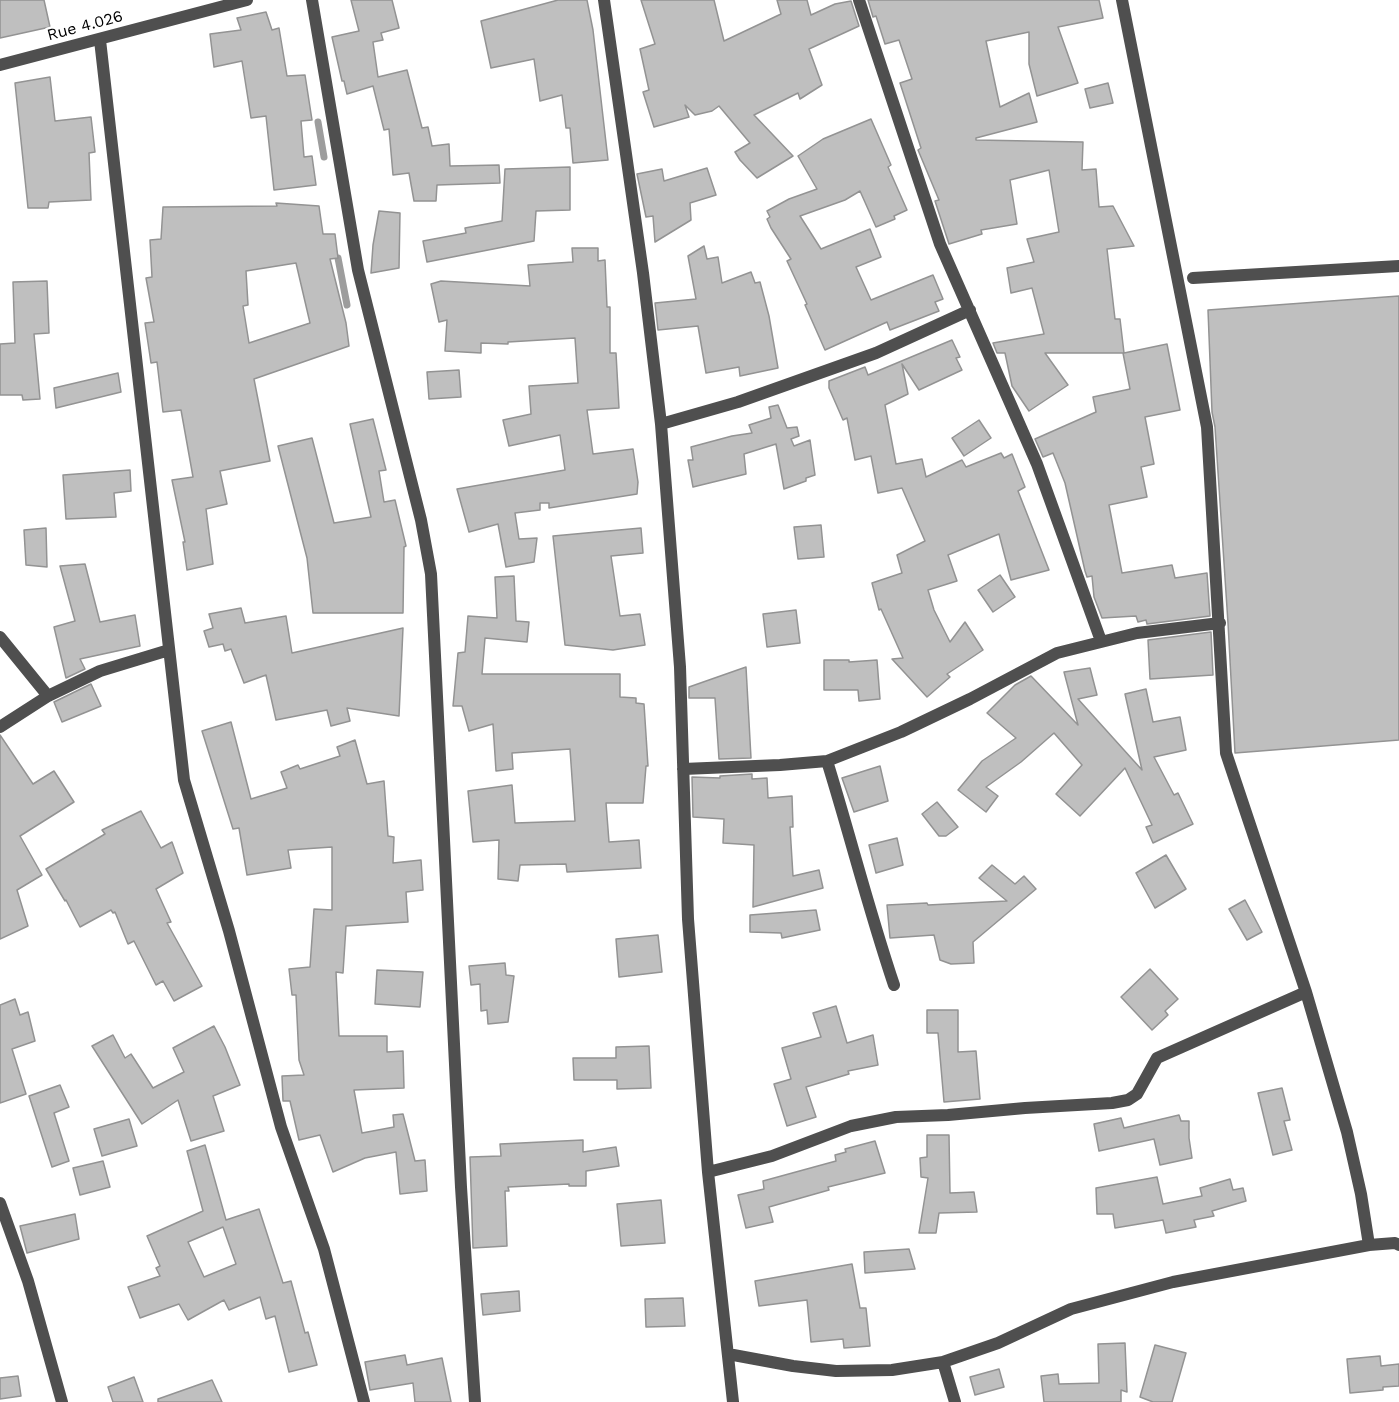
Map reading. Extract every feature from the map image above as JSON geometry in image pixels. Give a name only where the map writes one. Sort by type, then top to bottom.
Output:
[{"type":"street","name":"Rue 4.026","points":[[0,65],[245,0]]},
{"type":"street","points":[[312,0],[358,270],[421,520],[431,574],[461,1187],[475,1402]]},
{"type":"street","points":[[604,0],[644,273],[661,424],[680,667],[688,919],[708,1172],[733,1402]]},
{"type":"street","points":[[859,0],[940,243],[1037,464],[1101,641]]},
{"type":"street","points":[[1122,0],[1207,427],[1226,753],[1306,992],[1347,1132],[1362,1194],[1369,1245]]},
{"type":"street","points":[[100,40],[184,780],[229,931],[281,1127],[324,1249],[364,1402]]},
{"type":"street","points":[[1193,278],[1399,266]]},
{"type":"street","points":[[661,424],[738,402],[876,353],[970,310]]},
{"type":"street","points":[[683,769],[827,761],[871,745],[960,704],[1058,653],[1137,633],[1220,623]]},
{"type":"street","points":[[0,637],[48,696]]},
{"type":"street","points":[[0,727],[48,696],[100,671],[169,650]]},
{"type":"street","points":[[827,761],[851,837],[873,924],[894,985]]},
{"type":"street","points":[[708,1172],[772,1156],[851,1126],[896,1117],[1112,1103],[1128,1100],[1137,1094],[1157,1058],[1306,992]]},
{"type":"street","points":[[0,1203],[28,1281],[62,1402]]},
{"type":"street","points":[[728,1354],[836,1371],[892,1370],[943,1362],[998,1343],[1071,1309],[1173,1282],[1369,1245],[1395,1243],[1399,1245]]},
{"type":"street","points":[[943,1362],[955,1402]]},
{"type":"building","points":[[0,0],[44,0],[50,27],[0,38]]},
{"type":"building","points":[[351,0],[392,0],[399,28],[381,33],[383,40],[373,42],[378,77],[407,70],[422,128],[428,127],[432,146],[449,144],[450,166],[499,165],[500,183],[437,185],[436,201],[414,201],[409,173],[393,175],[389,129],[384,130],[373,86],[347,94],[344,81],[342,81],[332,37],[359,31]]},
{"type":"building","points":[[558,0],[587,0],[593,30],[608,160],[573,163],[570,128],[566,128],[562,95],[540,101],[534,59],[491,68],[481,21]]},
{"type":"building","points":[[641,0],[714,0],[724,41],[781,14],[777,0],[807,0],[811,15],[835,4],[851,1],[859,26],[809,49],[822,85],[800,99],[798,93],[754,115],[793,156],[757,178],[735,152],[750,143],[719,106],[712,111],[695,115],[685,105],[689,117],[654,127],[643,92],[649,90],[640,49],[655,44]]},
{"type":"building","points":[[868,0],[1099,0],[1103,18],[1058,27],[1078,83],[1037,96],[1029,64],[1029,32],[986,41],[1000,107],[1029,93],[1037,122],[976,138],[976,140],[1083,142],[1082,170],[1096,169],[1099,207],[1113,206],[1134,246],[1107,249],[1115,319],[1120,319],[1124,353],[1167,344],[1180,410],[1145,417],[1154,464],[1141,467],[1147,497],[1109,505],[1122,573],[1172,565],[1175,578],[1207,573],[1210,616],[1147,624],[1146,620],[1138,622],[1136,616],[1102,618],[1094,597],[1092,576],[1087,577],[1085,571],[1065,483],[1053,453],[1043,457],[1035,439],[1096,412],[1093,397],[1130,389],[1123,353],[1045,353],[1068,385],[1029,411],[1012,386],[1005,353],[997,353],[993,343],[1044,334],[1032,288],[1011,293],[1007,268],[1034,262],[1027,239],[1059,232],[1049,170],[1010,180],[1017,224],[981,230],[982,234],[949,244],[935,201],[939,200],[918,150],[921,148],[900,83],[912,79],[899,40],[885,44]]},
{"type":"building","points":[[266,12],[272,30],[279,28],[287,76],[305,75],[312,120],[301,121],[304,157],[312,156],[316,185],[274,190],[266,116],[251,118],[242,61],[214,67],[210,34],[241,30],[237,18]]},
{"type":"building","points":[[50,77],[55,121],[91,117],[95,152],[89,153],[91,200],[49,202],[48,208],[28,208],[15,83]]},
{"type":"building","points":[[1108,83],[1113,103],[1090,108],[1085,89]]},
{"type":"building","points":[[871,119],[891,165],[888,167],[907,210],[894,216],[895,219],[876,227],[860,191],[845,200],[800,216],[821,249],[870,229],[881,257],[856,267],[871,300],[933,275],[943,299],[935,302],[939,311],[890,330],[887,322],[825,350],[787,261],[791,259],[771,228],[767,219],[770,217],[767,211],[789,199],[817,189],[798,156],[823,139]]},
{"type":"building","points":[[570,167],[570,210],[536,211],[534,241],[427,262],[423,241],[466,233],[465,228],[502,221],[505,169]]},
{"type":"building","points":[[707,168],[716,195],[690,203],[691,220],[655,242],[653,216],[646,217],[637,174],[662,169],[664,181]]},
{"type":"building","points":[[276,203],[319,206],[323,234],[335,234],[338,258],[330,259],[346,323],[349,346],[254,379],[270,461],[220,471],[227,504],[206,509],[213,564],[187,570],[183,542],[185,542],[172,480],[193,477],[181,410],[163,412],[157,362],[151,363],[145,323],[154,322],[146,278],[152,277],[150,240],[161,239],[163,207],[277,206]],"holes":[[[296,263],[310,323],[249,343],[243,306],[248,305],[246,271]]]},
{"type":"building","points":[[379,211],[400,213],[399,268],[371,273],[373,245]]},
{"type":"building","points":[[704,246],[707,259],[718,257],[722,283],[751,272],[755,283],[760,282],[769,316],[778,368],[740,376],[739,367],[706,373],[698,326],[658,330],[655,303],[696,299],[688,256]]},
{"type":"building","points":[[572,248],[598,248],[598,261],[605,260],[607,307],[610,307],[610,353],[616,353],[619,408],[587,410],[593,454],[633,449],[638,482],[637,494],[549,508],[549,503],[540,503],[540,510],[515,513],[519,539],[537,538],[534,562],[506,567],[498,524],[469,532],[457,489],[565,470],[560,435],[509,446],[503,420],[531,414],[529,386],[578,383],[575,338],[508,342],[508,344],[481,343],[481,353],[445,351],[447,320],[439,322],[431,284],[441,281],[530,286],[528,265],[573,262]]},
{"type":"building","points":[[47,281],[49,333],[34,334],[40,399],[23,400],[22,395],[0,395],[0,344],[15,343],[13,282]]},
{"type":"building","points":[[1399,296],[1399,740],[1235,753],[1215,427],[1212,412],[1208,310]]},
{"type":"building","points":[[952,340],[960,357],[956,358],[962,370],[919,390],[902,364],[908,394],[885,405],[896,464],[922,459],[926,477],[962,460],[966,467],[1001,453],[1004,458],[1012,454],[1025,487],[1018,491],[1049,570],[1011,580],[999,534],[948,555],[957,581],[928,590],[934,610],[950,642],[965,622],[983,650],[947,674],[950,677],[927,697],[892,659],[903,658],[881,609],[879,610],[872,583],[902,573],[897,555],[925,541],[902,488],[878,493],[871,456],[855,460],[847,418],[843,420],[829,388],[829,381],[865,367],[868,375]]},
{"type":"building","points":[[459,370],[461,397],[429,399],[427,372]]},
{"type":"building","points":[[118,373],[121,392],[56,408],[54,388]]},
{"type":"building","points":[[778,405],[787,428],[797,427],[799,436],[791,439],[794,446],[810,440],[815,475],[784,489],[776,444],[744,454],[746,474],[693,487],[688,460],[693,460],[691,447],[752,433],[749,425],[771,418],[769,407]]},
{"type":"building","points":[[373,419],[386,470],[379,471],[384,502],[395,500],[406,546],[404,547],[403,613],[313,613],[307,558],[278,446],[312,438],[334,523],[371,517],[350,424]]},
{"type":"building","points":[[979,420],[991,438],[964,456],[952,438]]},
{"type":"building","points":[[130,470],[131,491],[114,493],[116,517],[66,519],[63,475]]},
{"type":"building","points":[[821,525],[824,557],[798,559],[794,527]]},
{"type":"building","points":[[46,528],[47,567],[26,565],[24,530]]},
{"type":"building","points":[[641,528],[643,553],[611,556],[620,616],[640,614],[645,645],[613,650],[565,645],[553,536]]},
{"type":"building","points":[[85,564],[100,622],[135,615],[140,646],[80,659],[85,669],[66,678],[54,627],[75,621],[60,566]]},
{"type":"building","points":[[1000,575],[1015,597],[993,612],[978,590]]},
{"type":"building","points":[[514,576],[516,621],[529,622],[527,642],[485,638],[482,674],[620,674],[620,697],[636,698],[636,703],[644,704],[648,766],[646,766],[643,803],[606,803],[609,842],[639,840],[641,868],[567,872],[566,864],[520,865],[518,881],[498,879],[499,840],[473,842],[468,791],[512,785],[515,823],[575,821],[570,749],[512,753],[513,769],[496,771],[493,724],[469,731],[462,706],[453,706],[458,653],[465,652],[468,616],[497,618],[495,577]]},
{"type":"building","points":[[241,608],[245,623],[286,616],[292,653],[403,628],[399,716],[347,708],[350,721],[331,726],[327,710],[276,720],[266,675],[244,683],[231,649],[225,651],[223,644],[209,647],[204,631],[213,628],[209,614]]},
{"type":"building","points":[[796,610],[800,643],[767,647],[763,614]]},
{"type":"building","points":[[1211,632],[1213,675],[1150,679],[1148,640]]},
{"type":"building","points":[[824,660],[849,660],[849,662],[877,660],[880,699],[859,701],[858,690],[824,690]]},
{"type":"building","points":[[746,667],[751,758],[719,759],[715,698],[689,698],[689,687]]},
{"type":"building","points":[[1090,668],[1097,695],[1078,699],[1142,770],[1125,694],[1146,689],[1153,722],[1180,717],[1186,750],[1154,757],[1174,795],[1178,793],[1193,824],[1153,843],[1146,827],[1152,825],[1125,768],[1080,816],[1056,794],[1082,765],[1054,733],[1021,762],[986,787],[998,796],[986,812],[958,790],[982,761],[1016,738],[987,713],[1015,685],[1031,676],[1078,725],[1064,672]]},
{"type":"building","points":[[91,684],[101,706],[62,722],[54,702]]},
{"type":"building","points":[[231,722],[251,799],[287,788],[281,772],[298,765],[300,769],[340,756],[337,747],[355,740],[367,784],[384,781],[388,836],[394,837],[393,863],[421,860],[423,890],[406,892],[408,922],[346,926],[343,973],[336,972],[339,1036],[387,1036],[387,1052],[403,1051],[404,1088],[354,1090],[362,1133],[394,1127],[393,1115],[403,1114],[415,1161],[425,1160],[427,1191],[400,1194],[396,1152],[365,1158],[333,1172],[320,1135],[299,1140],[290,1101],[283,1101],[282,1076],[304,1075],[299,1060],[296,995],[292,995],[289,969],[310,967],[314,909],[332,910],[332,847],[288,850],[291,868],[247,875],[239,828],[233,829],[202,731]]},
{"type":"building","points":[[0,735],[33,784],[54,771],[74,802],[20,836],[42,875],[17,890],[28,926],[0,939]]},
{"type":"building","points":[[880,766],[888,801],[854,812],[842,778]]},
{"type":"building","points":[[752,774],[752,779],[767,778],[768,798],[792,796],[793,827],[790,827],[793,876],[819,870],[823,888],[753,907],[754,845],[723,843],[724,819],[693,817],[692,777],[720,778],[720,776]]},
{"type":"building","points":[[937,802],[958,827],[946,836],[939,836],[922,814]]},
{"type":"building","points":[[141,811],[161,848],[172,842],[183,873],[156,889],[171,922],[167,923],[202,986],[174,1001],[163,981],[156,985],[134,941],[128,944],[115,912],[111,910],[80,927],[46,869],[105,834],[102,830]]},
{"type":"building","points":[[897,838],[903,865],[876,873],[869,845]]},
{"type":"building","points":[[1166,855],[1186,889],[1155,908],[1136,873]]},
{"type":"building","points":[[992,865],[1015,884],[1024,876],[1036,889],[973,942],[974,963],[951,964],[940,960],[934,935],[890,938],[887,905],[1007,901],[979,878]]},
{"type":"building","points":[[1245,900],[1262,932],[1247,940],[1229,909]]},
{"type":"building","points":[[816,910],[820,930],[782,938],[781,933],[750,932],[750,915]]},
{"type":"building","points":[[658,935],[662,972],[619,977],[616,939]]},
{"type":"building","points":[[505,963],[506,975],[514,976],[508,1022],[488,1024],[487,1010],[481,1011],[480,984],[471,985],[469,966]]},
{"type":"building","points":[[1150,969],[1178,999],[1165,1011],[1168,1015],[1152,1030],[1121,997]]},
{"type":"building","points":[[377,970],[423,972],[420,1007],[375,1004]]},
{"type":"building","points":[[15,999],[20,1015],[28,1012],[35,1041],[12,1049],[26,1094],[0,1103],[0,1005]]},
{"type":"building","points":[[836,1006],[847,1043],[873,1035],[878,1065],[848,1071],[849,1074],[806,1087],[816,1117],[787,1126],[774,1084],[791,1079],[782,1048],[821,1037],[813,1013]]},
{"type":"building","points":[[927,1010],[958,1010],[958,1052],[976,1051],[980,1099],[944,1102],[938,1033],[927,1033]]},
{"type":"building","points":[[214,1026],[240,1085],[213,1096],[224,1131],[191,1141],[178,1100],[142,1124],[92,1046],[113,1035],[125,1058],[131,1054],[153,1088],[184,1072],[173,1048]]},
{"type":"building","points":[[649,1046],[651,1088],[617,1089],[617,1080],[574,1080],[573,1058],[616,1058],[616,1047]]},
{"type":"building","points":[[60,1085],[69,1107],[54,1113],[69,1161],[52,1167],[29,1096]]},
{"type":"building","points":[[1282,1088],[1290,1120],[1284,1121],[1292,1150],[1273,1155],[1258,1093]]},
{"type":"building","points":[[1179,1115],[1181,1121],[1189,1121],[1192,1158],[1160,1165],[1154,1139],[1099,1151],[1094,1124],[1121,1118],[1124,1128]]},
{"type":"building","points":[[129,1119],[137,1146],[102,1156],[94,1129]]},
{"type":"building","points":[[927,1135],[949,1135],[950,1193],[974,1192],[977,1212],[939,1213],[936,1233],[919,1233],[928,1178],[921,1177],[920,1158],[927,1157]]},
{"type":"building","points":[[583,1140],[583,1152],[616,1147],[619,1166],[586,1171],[586,1186],[569,1186],[569,1184],[508,1187],[509,1191],[505,1191],[507,1246],[473,1248],[470,1157],[501,1156],[500,1144]]},
{"type":"building","points":[[875,1141],[885,1173],[828,1187],[829,1190],[769,1207],[773,1222],[746,1228],[738,1195],[764,1189],[763,1181],[836,1161],[835,1155],[846,1152],[845,1149]]},
{"type":"building","points":[[205,1145],[226,1220],[259,1209],[283,1283],[291,1281],[305,1333],[308,1332],[317,1365],[289,1372],[275,1316],[266,1319],[260,1297],[229,1310],[224,1300],[188,1320],[179,1304],[140,1318],[128,1287],[160,1276],[156,1268],[160,1266],[147,1236],[203,1211],[187,1151]],"holes":[[[223,1227],[236,1264],[204,1277],[188,1242]]]},
{"type":"building","points":[[103,1161],[110,1187],[80,1195],[73,1168]]},
{"type":"building","points":[[1157,1177],[1163,1204],[1202,1196],[1200,1188],[1230,1179],[1233,1190],[1243,1188],[1246,1201],[1212,1211],[1214,1216],[1194,1220],[1196,1227],[1166,1233],[1163,1220],[1115,1228],[1113,1214],[1097,1214],[1096,1188]]},
{"type":"building","points":[[661,1200],[665,1243],[621,1246],[617,1204]]},
{"type":"building","points":[[75,1214],[79,1239],[27,1253],[20,1226]]},
{"type":"building","points":[[909,1249],[915,1269],[865,1273],[864,1252]]},
{"type":"building","points":[[852,1264],[860,1308],[866,1308],[870,1346],[844,1348],[843,1339],[811,1342],[807,1300],[759,1306],[755,1281]]},
{"type":"building","points":[[519,1291],[520,1311],[483,1315],[481,1294]]},
{"type":"building","points":[[683,1298],[685,1326],[646,1327],[645,1299]]},
{"type":"building","points":[[1125,1343],[1127,1392],[1121,1390],[1121,1402],[1044,1402],[1041,1376],[1058,1374],[1059,1384],[1099,1383],[1098,1344]]},
{"type":"building","points":[[1155,1345],[1186,1353],[1172,1402],[1153,1402],[1140,1397]]},
{"type":"building","points":[[405,1355],[407,1365],[442,1358],[451,1402],[415,1402],[413,1383],[370,1390],[365,1362]]},
{"type":"building","points":[[1380,1356],[1381,1366],[1399,1364],[1399,1386],[1350,1393],[1347,1359]]},
{"type":"building","points":[[999,1369],[1004,1387],[975,1395],[970,1377]]},
{"type":"building","points":[[18,1376],[21,1396],[0,1399],[0,1378]]},
{"type":"building","points":[[134,1377],[143,1402],[113,1402],[108,1387]]},
{"type":"building","points":[[212,1380],[222,1402],[158,1402],[158,1399]]},
{"type":"waterway","points":[[318,122],[324,157]]},
{"type":"waterway","points":[[338,258],[347,305]]}]
